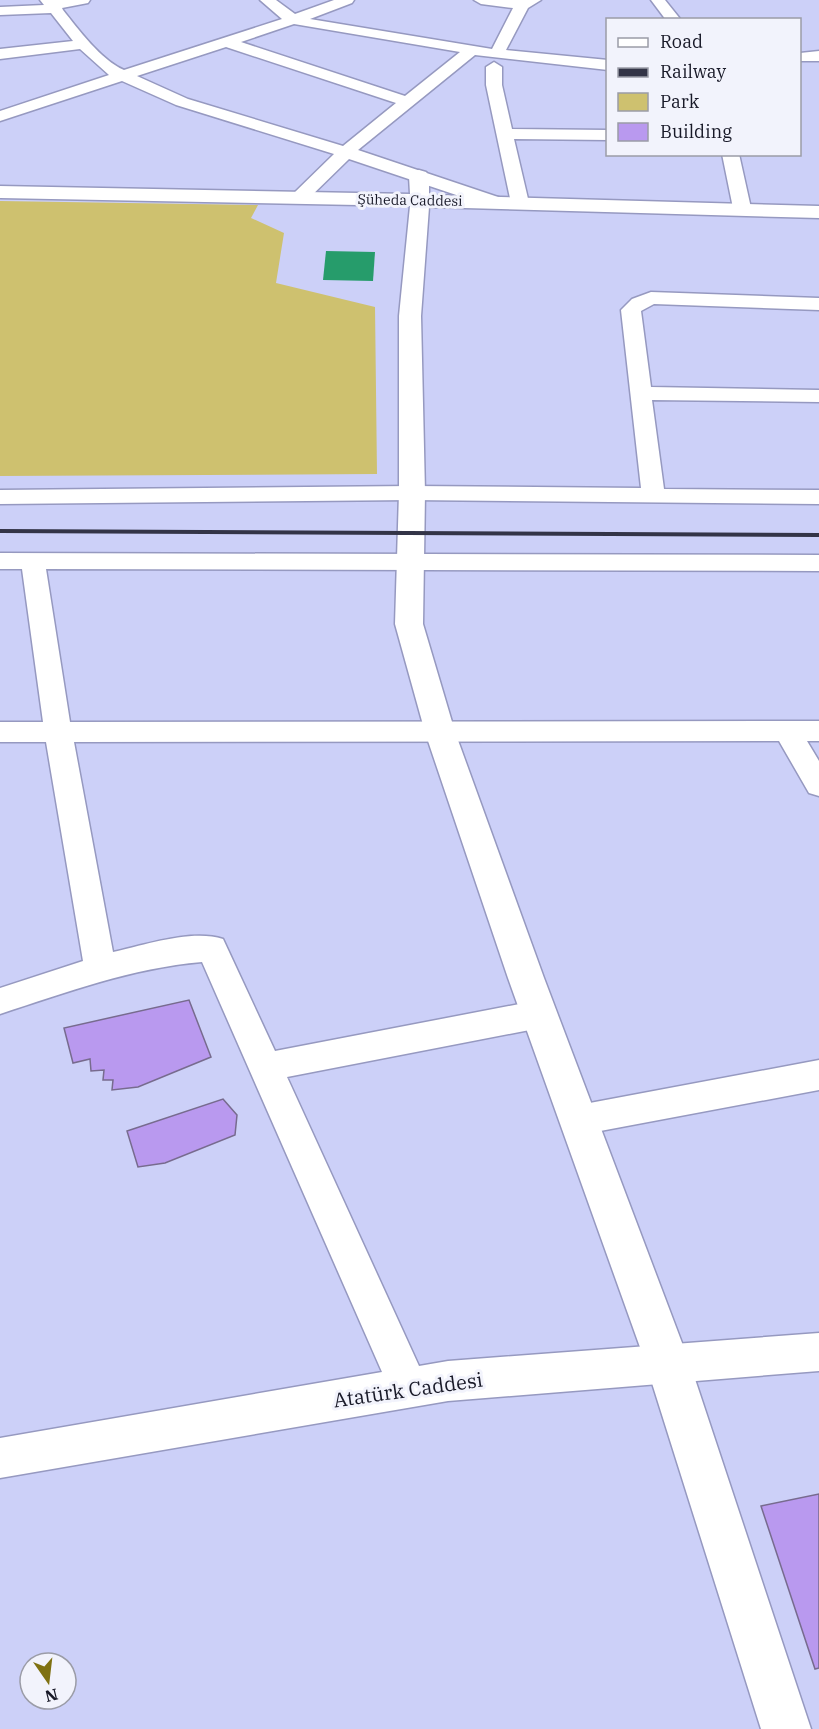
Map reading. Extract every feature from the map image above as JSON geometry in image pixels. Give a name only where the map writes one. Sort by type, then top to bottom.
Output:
[{"type":"street","points":[[0,11],[83,0]]},
{"type":"street","points":[[267,0],[294,20],[472,50],[495,61]]},
{"type":"street","points":[[0,116],[294,20],[347,0]]},
{"type":"street","points":[[481,0],[528,2],[495,61],[494,85],[520,203]]},
{"type":"street","points":[[658,0],[672,18]]},
{"type":"street","points":[[52,5],[83,44],[112,71],[182,102],[346,152],[420,189],[410,316],[412,493],[409,624],[440,732],[668,1364],[786,1729]]},
{"type":"street","points":[[226,42],[408,102]]},
{"type":"street","points":[[0,54],[83,44]]},
{"type":"street","points":[[299,198],[346,152],[472,50]]},
{"type":"street","points":[[801,57],[819,56]]},
{"type":"street","points":[[453,66],[495,61],[573,68],[604,64]]},
{"type":"street","points":[[505,134],[606,135]]},
{"type":"street","points":[[730,156],[742,208]]},
{"type":"street","name":"Şüheda Caddesi","points":[[0,192],[299,198],[420,189],[495,202],[819,212]]},
{"type":"street","points":[[653,495],[631,310],[639,303],[651,298],[819,304]]},
{"type":"street","points":[[641,393],[819,396]]},
{"type":"street","points":[[0,497],[412,493],[819,497]]},
{"type":"street","points":[[0,561],[819,563]]},
{"type":"street","points":[[33,561],[58,732],[100,968]]},
{"type":"street","points":[[0,732],[819,731]]},
{"type":"street","points":[[788,732],[819,786]]},
{"type":"street","points":[[0,1001],[100,968],[167,952],[212,948],[409,1388]]},
{"type":"street","points":[[266,1067],[540,1014]]},
{"type":"street","points":[[579,1120],[819,1075]]},
{"type":"street","name":"Atatürk Caddesi","points":[[0,1458],[448,1381],[819,1352]]},
{"type":"green space","points":[[0,201],[258,205],[251,218],[284,233],[276,283],[375,307],[377,474],[0,476]]},
{"type":"shaded area","points":[[326,251],[375,252],[373,281],[323,280]]},
{"type":"building","points":[[189,1000],[211,1057],[138,1087],[112,1090],[113,1080],[103,1080],[104,1070],[91,1071],[90,1059],[73,1063],[64,1028]]},
{"type":"building","points":[[223,1099],[237,1115],[235,1135],[165,1163],[138,1167],[127,1131]]},
{"type":"building","points":[[819,1494],[819,1668],[815,1669],[761,1506]]},
{"type":"railway","points":[[0,531],[819,535]]}]
